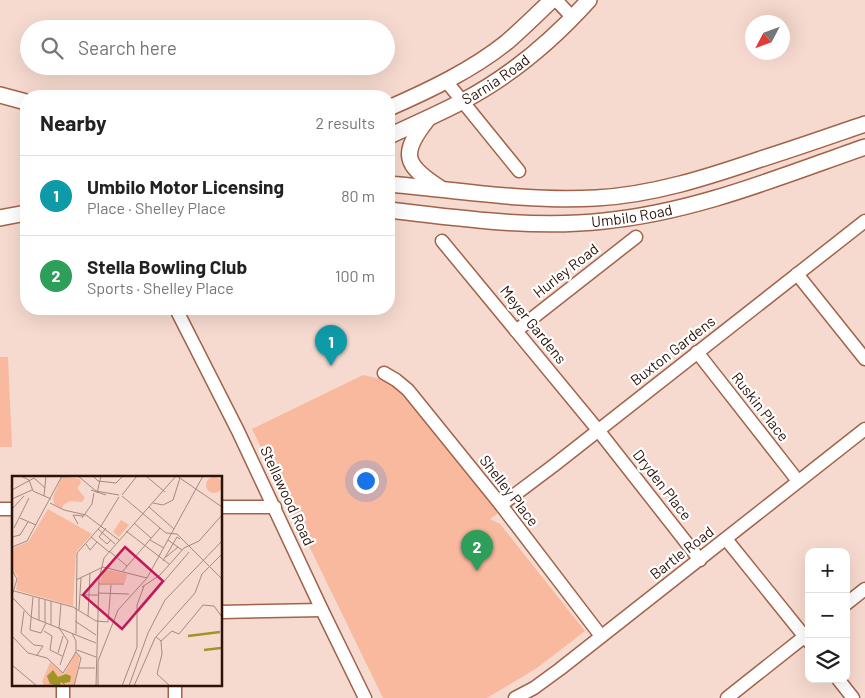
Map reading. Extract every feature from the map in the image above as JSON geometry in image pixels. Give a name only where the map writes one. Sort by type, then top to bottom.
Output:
[{"type":"main road","name":"Sarnia Road","points":[[395,105],[446,81],[482,60],[506,43],[552,0]]},
{"type":"main road","name":"Sarnia Road","points":[[395,133],[462,102],[523,61],[546,43],[589,0]]},
{"type":"main road","points":[[0,95],[20,100]]},
{"type":"main road","points":[[430,117],[414,136],[409,153],[412,164],[419,174],[442,189]]},
{"type":"main road","name":"Umbilo Road","points":[[395,185],[558,199],[597,198],[646,192],[695,181],[865,124]]},
{"type":"main road","name":"Umbilo Road","points":[[395,211],[540,224],[603,221],[661,213],[708,201],[865,147]]},
{"type":"main road","points":[[0,218],[20,214]]},
{"type":"street","points":[[556,0],[573,18]]},
{"type":"street","points":[[446,81],[519,171]]},
{"type":"street","name":"Buxton Gardens","points":[[501,505],[865,221]]},
{"type":"street","name":"Hurley Road","points":[[516,331],[636,237]]},
{"type":"street","name":"Meyer Gardens","points":[[442,242],[598,430]]},
{"type":"street","points":[[797,274],[865,359]]},
{"type":"street","name":"Stellawood Road","points":[[179,315],[275,507],[365,698]]},
{"type":"street","name":"Ruskin Place","points":[[697,352],[798,481]]},
{"type":"street","name":"Shelley Place","points":[[384,373],[408,390],[501,505],[601,636]]},
{"type":"street","name":"Bartle Road","points":[[515,698],[546,680],[865,429]]},
{"type":"street","name":"Dryden Place","points":[[598,430],[700,560]]},
{"type":"street","points":[[222,507],[275,507]]},
{"type":"street","points":[[726,539],[805,635]]},
{"type":"street","points":[[850,601],[865,589]]},
{"type":"street","points":[[222,612],[322,610]]},
{"type":"street","points":[[727,698],[806,638]]},
{"type":"street","points":[[841,683],[853,698]]},
{"type":"shaded area","points":[[0,357],[8,357],[12,447],[0,447]]},
{"type":"shaded area","points":[[363,375],[393,382],[406,392],[498,513],[490,519],[500,524],[585,631],[537,668],[487,698],[383,698],[252,429]]},
{"type":"place","name":"Umbilo Motor Licensing","points":[[331,366]]},
{"type":"place","name":"Stella Bowling Club","points":[[477,571]]}]
